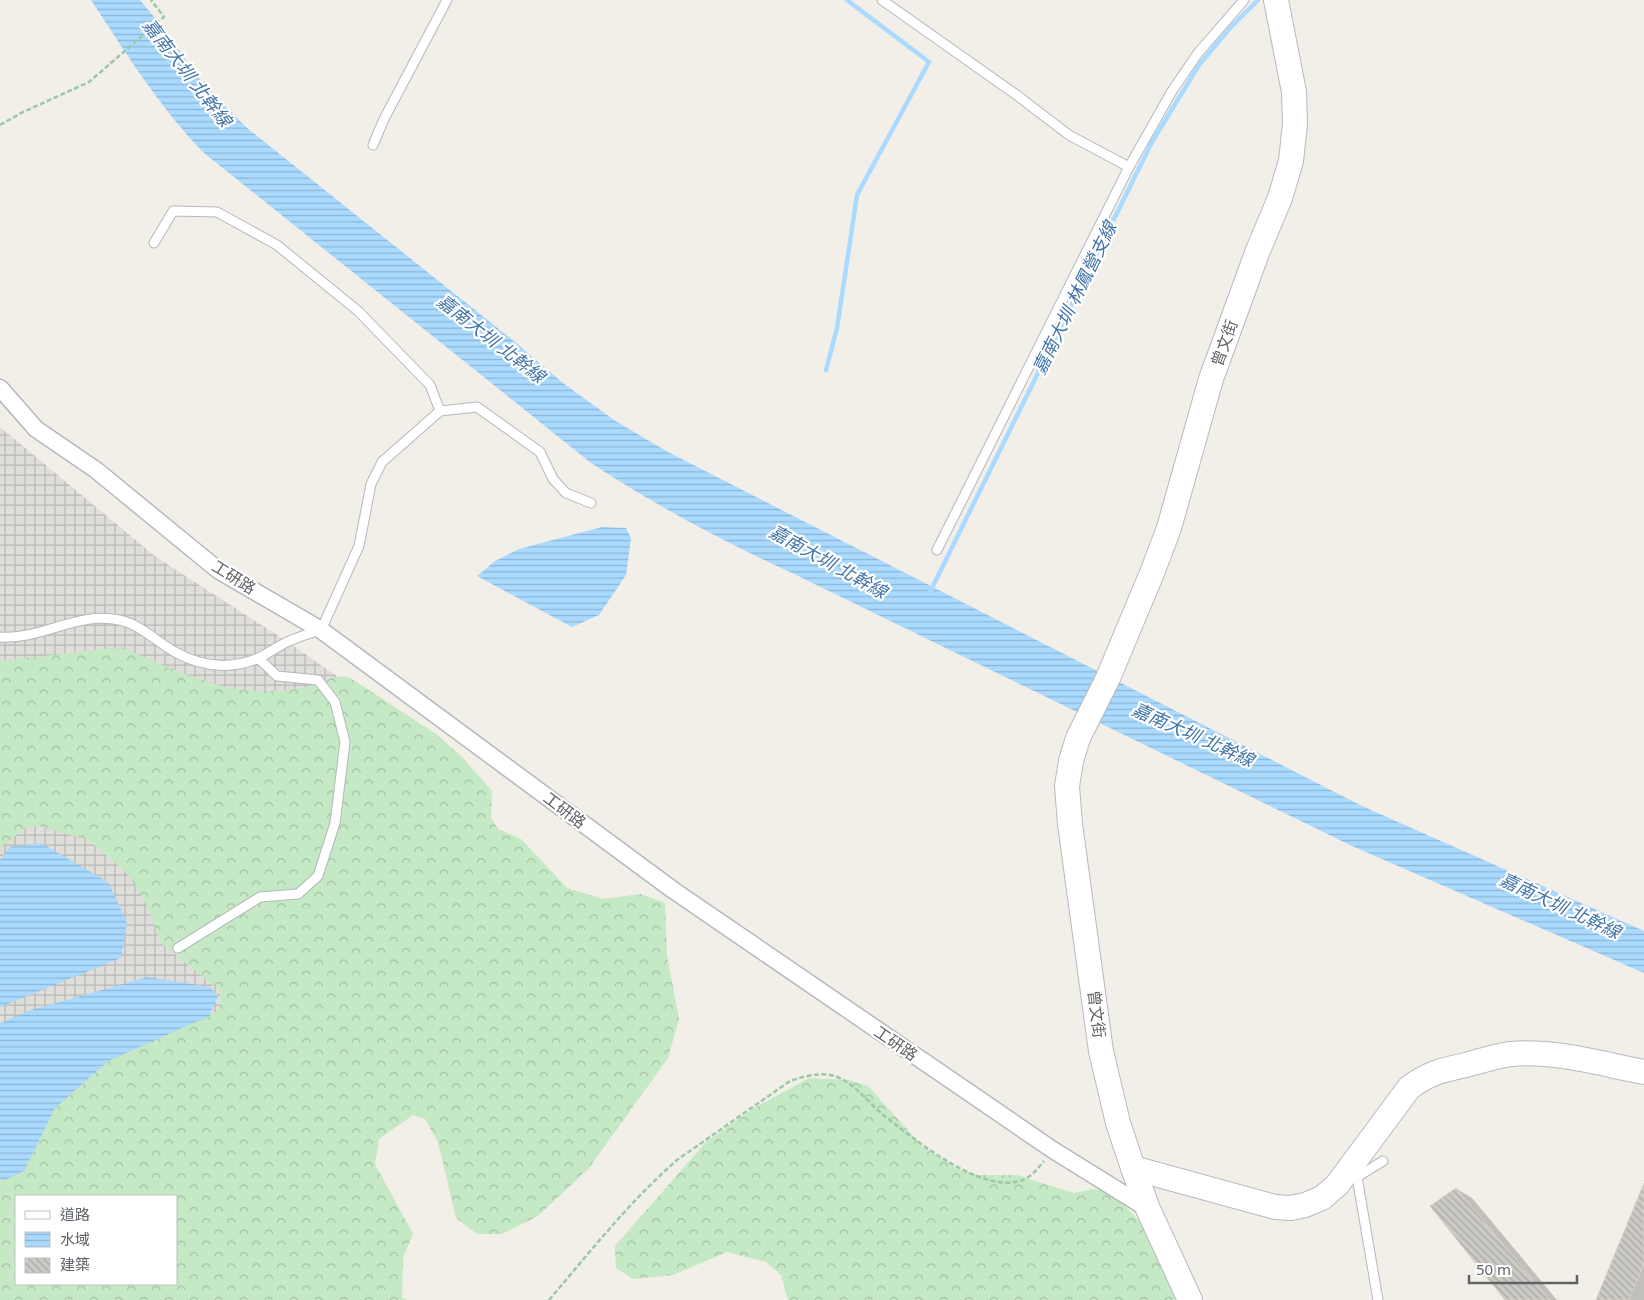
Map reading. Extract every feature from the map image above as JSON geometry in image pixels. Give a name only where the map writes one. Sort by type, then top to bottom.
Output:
[{"type":"main road","name":"曾文街","points":[[1190,1300],[1148,1209],[1133,1168],[1118,1123],[1101,1052],[1070,824],[1067,786],[1078,738],[1108,678],[1152,574],[1168,528],[1211,379],[1257,253],[1280,198],[1291,161],[1295,124],[1294,92],[1276,1]]},
{"type":"main road","points":[[1133,1168],[1275,1207],[1292,1208],[1322,1198],[1337,1185],[1409,1088],[1421,1078],[1435,1072],[1510,1054],[1533,1054],[1558,1056],[1644,1072]]},
{"type":"street","name":"工研路","points":[[0,388],[36,429],[96,470],[218,570],[321,630],[673,890],[1053,1150],[1148,1209]]},
{"type":"lane","points":[[373,145],[384,119],[447,0]]},
{"type":"lane","points":[[882,0],[1018,96],[1068,135],[1129,167]]},
{"type":"lane","points":[[937,550],[1129,167],[1172,91],[1198,53],[1244,0]]},
{"type":"lane","points":[[154,243],[173,211],[217,212],[277,244],[358,311],[430,385],[440,411]]},
{"type":"lane","points":[[0,637],[22,637],[82,620],[120,620],[136,626],[160,644],[187,659],[207,665],[228,666],[258,658],[288,642],[321,630],[359,546],[371,484],[382,462],[440,411],[477,407],[540,452],[553,480],[566,493],[591,502]]},
{"type":"lane","points":[[178,948],[260,897],[298,894],[318,876],[335,823],[345,742],[335,702],[318,680],[276,676],[258,658]]},
{"type":"lane","points":[[1378,1300],[1357,1178],[1383,1161]]},
{"type":"path","points":[[0,125],[21,113],[89,82],[164,17],[151,0]]},
{"type":"path","points":[[549,1300],[637,1196],[677,1160],[790,1081],[801,1077],[816,1074],[842,1079],[881,1113],[940,1157],[972,1175],[984,1179],[1004,1183],[1024,1179],[1033,1174],[1053,1150]]},
{"type":"shaded area","points":[[0,427],[156,557],[288,642],[429,741],[249,1002],[15,1195],[0,1281]]},
{"type":"green space","points":[[121,647],[196,678],[236,689],[255,691],[289,690],[334,678],[349,677],[436,734],[461,756],[492,791],[491,818],[498,829],[521,839],[567,888],[603,899],[641,894],[665,903],[667,955],[679,1019],[668,1058],[589,1168],[538,1216],[502,1234],[477,1234],[456,1218],[438,1142],[425,1119],[413,1115],[379,1139],[375,1164],[413,1234],[403,1258],[402,1298],[408,1300],[0,1300],[0,1181],[24,1171],[55,1108],[108,1061],[209,1016],[218,1010],[220,991],[161,943],[148,908],[128,874],[88,840],[39,826],[27,827],[0,848],[0,661]]},
{"type":"green space","points":[[809,1078],[849,1080],[868,1086],[923,1147],[958,1169],[978,1175],[1017,1175],[1074,1193],[1093,1189],[1113,1193],[1141,1223],[1172,1280],[1180,1300],[788,1300],[781,1275],[766,1262],[727,1252],[673,1275],[633,1279],[616,1268],[615,1246],[706,1142],[756,1107]]},
{"type":"water","name":"嘉南大圳 北幹線","points":[[91,0],[140,0],[168,34],[196,75],[247,128],[515,342],[563,383],[614,420],[668,452],[1362,806],[1644,931],[1644,973],[1352,846],[740,548],[664,508],[591,463],[204,153],[172,117],[130,60]]},
{"type":"water","points":[[602,527],[626,528],[631,538],[626,575],[599,615],[572,627],[477,576],[495,561],[519,549]]},
{"type":"water","points":[[41,843],[108,882],[127,922],[121,958],[0,1007],[0,860],[10,847]]},
{"type":"water","points":[[148,977],[210,987],[218,997],[209,1016],[108,1061],[55,1108],[24,1171],[5,1180],[0,1179],[0,1023],[31,1010]]},
{"type":"building","points":[[1644,1183],[1644,1263],[1629,1300],[1596,1300]]},
{"type":"building","points":[[1456,1188],[1550,1300],[1505,1300],[1430,1206]]},
{"type":"waterway","points":[[826,370],[837,328],[857,195],[929,62],[847,0]]},
{"type":"waterway","name":"嘉南大圳 林鳳營支線","points":[[930,592],[1152,142],[1199,65],[1229,29],[1258,0]]}]
